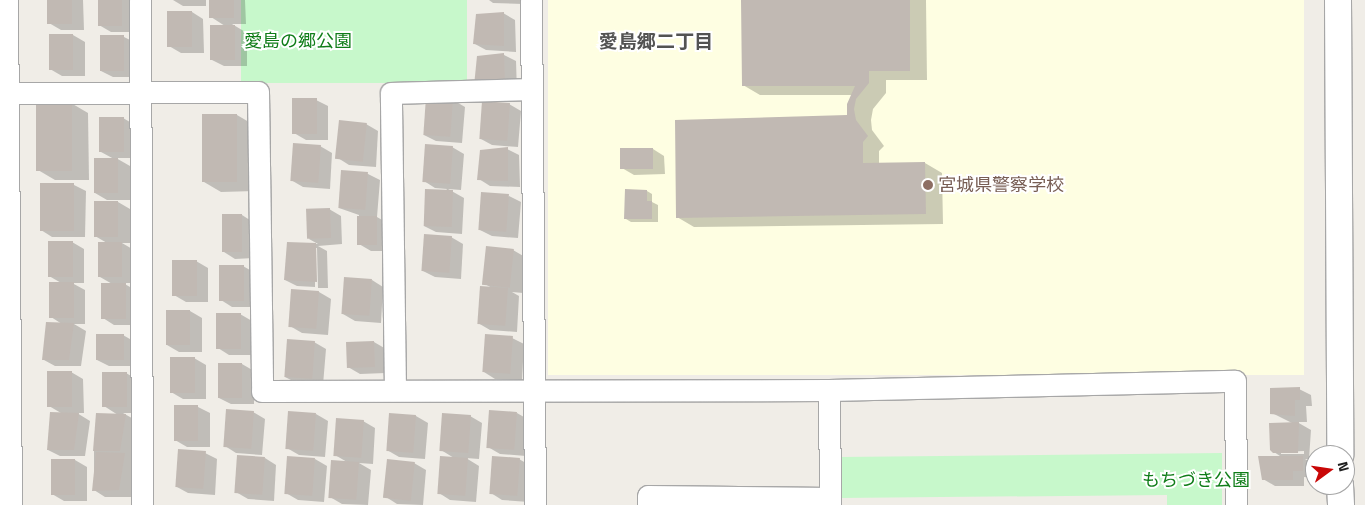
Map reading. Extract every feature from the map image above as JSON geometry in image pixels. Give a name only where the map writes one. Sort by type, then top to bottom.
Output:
[{"type":"street","points":[[5,0],[3,356],[9,505]]},
{"type":"street","points":[[140,0],[138,92],[142,505]]},
{"type":"street","points":[[531,0],[535,505]]},
{"type":"street","points":[[1338,0],[1340,445]]},
{"type":"street","points":[[395,390],[391,93],[531,89]]},
{"type":"street","points":[[5,93],[258,92],[262,391],[534,388],[829,390],[1235,381],[1236,505]]},
{"type":"street","points":[[648,505],[648,496],[830,501],[829,390]]},
{"type":"shaded area","name":"宮城県警察学校","points":[[548,0],[1304,0],[1304,375],[548,375]]},
{"type":"green space","name":"愛島の郷公園","points":[[241,0],[467,0],[467,83],[241,83]]},
{"type":"green space","name":"もちづき公園","points":[[1222,453],[1222,505],[1167,505],[1167,495],[839,498],[839,457]]},
{"type":"building","points":[[47,0],[72,0],[72,24],[47,24]]},
{"type":"building","points":[[98,0],[122,0],[122,26],[98,26]]},
{"type":"building","points":[[209,0],[234,0],[234,18],[209,18]]},
{"type":"building","points":[[741,0],[910,0],[910,71],[869,71],[869,83],[856,99],[854,109],[856,120],[868,136],[863,142],[863,163],[925,162],[926,214],[676,218],[675,120],[847,115],[847,104],[855,86],[742,86]]},
{"type":"building","points":[[167,11],[192,11],[192,47],[167,47]]},
{"type":"building","points":[[504,12],[504,46],[473,44],[476,14]]},
{"type":"building","points":[[210,25],[235,25],[235,60],[210,60]]},
{"type":"building","points":[[49,34],[73,34],[73,70],[49,70]]},
{"type":"building","points":[[100,35],[124,35],[124,71],[100,71]]},
{"type":"building","points":[[504,53],[505,87],[474,86],[477,56]]},
{"type":"building","points":[[426,97],[453,99],[450,137],[423,135]]},
{"type":"building","points":[[292,98],[317,98],[317,134],[292,134]]},
{"type":"building","points":[[482,101],[510,103],[507,141],[479,139]]},
{"type":"building","points":[[36,102],[72,102],[72,171],[36,171]]},
{"type":"building","points":[[202,114],[237,114],[237,182],[202,182]]},
{"type":"building","points":[[99,117],[124,117],[124,152],[99,152]]},
{"type":"building","points":[[339,120],[367,123],[363,162],[335,159]]},
{"type":"building","points":[[293,143],[321,145],[318,183],[290,181]]},
{"type":"building","points":[[425,144],[453,146],[450,184],[422,182]]},
{"type":"building","points":[[508,147],[508,181],[477,180],[480,150]]},
{"type":"building","points":[[620,148],[653,148],[653,169],[620,169]]},
{"type":"building","points":[[94,158],[118,158],[118,193],[94,193]]},
{"type":"building","points":[[341,170],[368,172],[365,210],[338,208]]},
{"type":"building","points":[[40,183],[74,183],[74,231],[40,231]]},
{"type":"building","points":[[425,189],[453,190],[452,227],[424,226]]},
{"type":"building","points":[[625,189],[647,190],[647,201],[652,201],[652,219],[624,219]]},
{"type":"building","points":[[481,192],[509,194],[506,232],[478,230]]},
{"type":"building","points":[[94,201],[118,201],[118,237],[94,237]]},
{"type":"building","points":[[330,208],[331,238],[307,239],[306,209]]},
{"type":"building","points":[[222,214],[242,214],[242,252],[222,252]]},
{"type":"building","points":[[357,216],[377,216],[377,245],[357,245]]},
{"type":"building","points":[[424,234],[452,236],[449,273],[421,271]]},
{"type":"building","points":[[48,241],[73,241],[73,277],[48,277]]},
{"type":"building","points":[[98,242],[122,242],[122,277],[98,277]]},
{"type":"building","points":[[287,242],[316,243],[317,282],[284,280]]},
{"type":"building","points":[[486,246],[514,249],[510,288],[482,285]]},
{"type":"building","points":[[172,260],[197,260],[197,296],[172,296]]},
{"type":"building","points":[[219,265],[244,265],[244,301],[219,301]]},
{"type":"building","points":[[344,277],[372,279],[369,316],[341,314]]},
{"type":"building","points":[[49,282],[74,282],[74,318],[49,318]]},
{"type":"building","points":[[101,283],[126,283],[126,319],[101,319]]},
{"type":"building","points":[[480,286],[508,288],[505,326],[477,324]]},
{"type":"building","points":[[291,289],[319,291],[316,329],[288,327]]},
{"type":"building","points":[[166,310],[190,310],[190,345],[166,345]]},
{"type":"building","points":[[216,313],[241,313],[241,349],[216,349]]},
{"type":"building","points":[[46,322],[74,323],[69,360],[42,360]]},
{"type":"building","points":[[96,334],[124,334],[124,360],[96,360]]},
{"type":"building","points":[[485,334],[513,336],[510,374],[482,372]]},
{"type":"building","points":[[287,339],[315,341],[312,379],[284,377]]},
{"type":"building","points":[[374,341],[375,367],[347,368],[346,342]]},
{"type":"building","points":[[170,357],[195,357],[195,393],[170,393]]},
{"type":"building","points":[[218,363],[242,363],[242,398],[218,398]]},
{"type":"building","points":[[47,371],[72,371],[72,407],[47,407]]},
{"type":"building","points":[[102,372],[127,372],[127,407],[102,407]]},
{"type":"building","points":[[1300,387],[1300,400],[1295,400],[1295,416],[1270,414],[1270,388]]},
{"type":"building","points":[[174,405],[198,405],[198,441],[174,441]]},
{"type":"building","points":[[226,409],[254,411],[251,449],[223,447]]},
{"type":"building","points":[[489,410],[517,412],[514,450],[486,448]]},
{"type":"building","points":[[288,411],[316,413],[313,451],[285,449]]},
{"type":"building","points":[[50,412],[79,413],[74,450],[47,450]]},
{"type":"building","points":[[96,413],[126,414],[120,451],[93,451]]},
{"type":"building","points":[[389,413],[416,415],[413,453],[386,451]]},
{"type":"building","points":[[442,413],[471,415],[468,453],[439,451]]},
{"type":"building","points":[[336,418],[364,420],[361,458],[333,456]]},
{"type":"building","points":[[1299,422],[1298,453],[1273,453],[1270,450],[1269,423]]},
{"type":"building","points":[[178,449],[206,451],[203,489],[175,487]]},
{"type":"building","points":[[96,452],[125,453],[119,490],[92,491]]},
{"type":"building","points":[[237,455],[265,457],[262,495],[234,493]]},
{"type":"building","points":[[287,456],[315,458],[312,496],[284,494]]},
{"type":"building","points":[[440,456],[468,458],[465,496],[437,494]]},
{"type":"building","points":[[492,456],[520,458],[517,496],[489,494]]},
{"type":"building","points":[[1258,456],[1303,456],[1303,471],[1293,471],[1293,480],[1262,480]]},
{"type":"building","points":[[51,459],[75,459],[75,495],[51,495]]},
{"type":"building","points":[[387,459],[415,462],[411,501],[383,498]]},
{"type":"building","points":[[331,460],[359,462],[356,500],[328,498]]},
{"type":"place","name":"宮城県警察学校","points":[[928,185]]},
{"type":"district","name":"愛島郷二丁目","points":[[656,41]]}]
